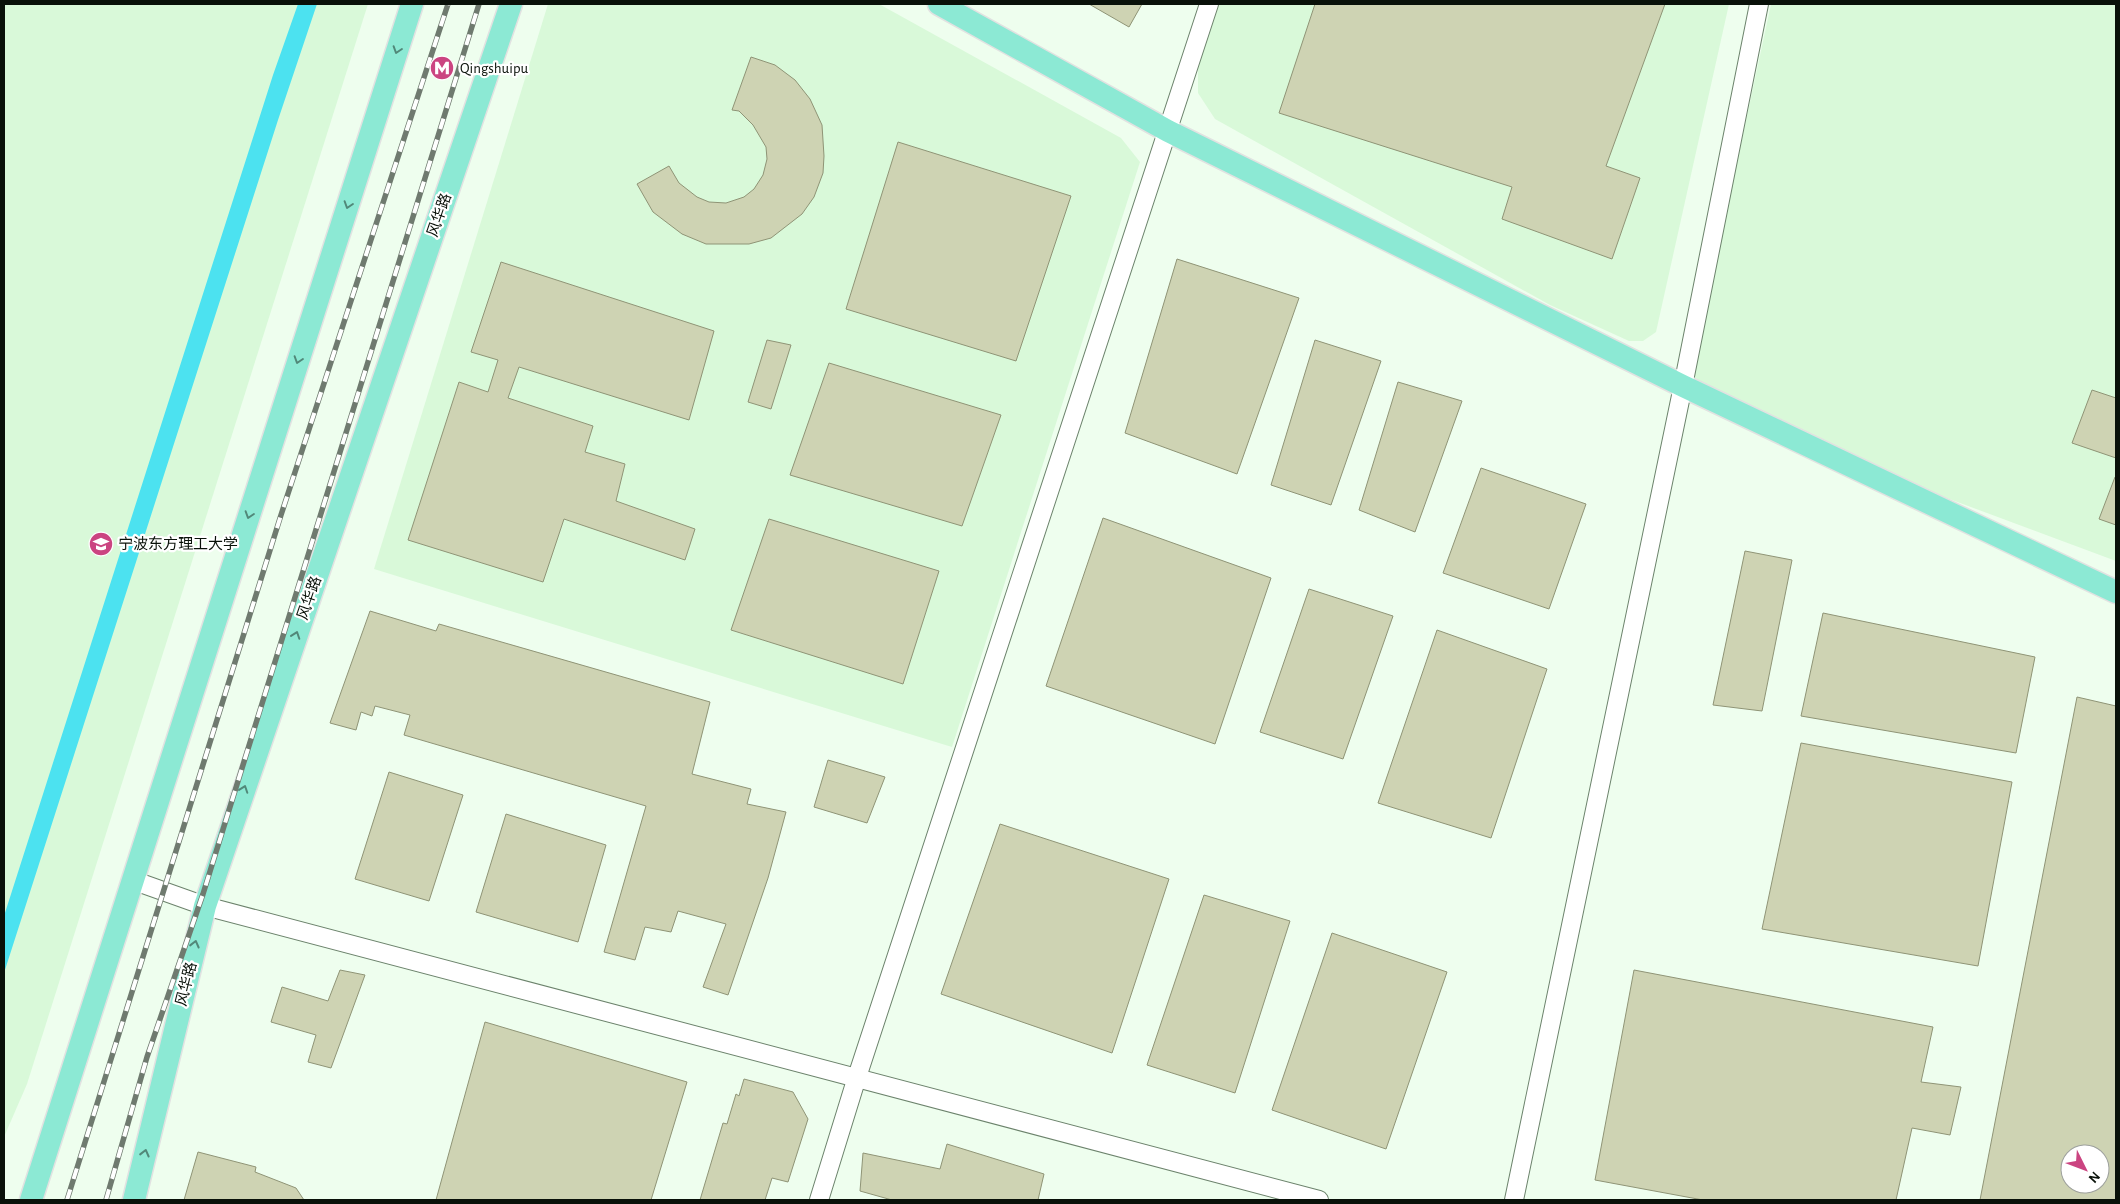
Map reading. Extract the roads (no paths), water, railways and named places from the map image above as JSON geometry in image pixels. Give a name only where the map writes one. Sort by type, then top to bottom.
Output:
[{"type":"main road","points":[[31,1200],[412,4]]},
{"type":"main road","name":"风华路","points":[[134,1200],[205,906],[511,4]]},
{"type":"main road","points":[[939,4],[1168,131],[1683,386],[2116,592]]},
{"type":"street","points":[[819,1200],[857,1076],[1209,4]]},
{"type":"street","points":[[1514,1200],[1683,386],[1759,4]]},
{"type":"street","points":[[132,880],[205,906],[857,1076],[1319,1200]]},
{"type":"water","points":[[298,4],[317,4],[4,973],[4,916],[273,75]]},
{"type":"railway","points":[[67,1200],[281,515],[448,4]]},
{"type":"railway","points":[[106,1200],[147,1057],[203,894],[479,4]]},
{"type":"place","name":"Qingshuipu","points":[[442,68]]},
{"type":"place","name":"宁波东方理工大学","points":[[101,544]]}]
